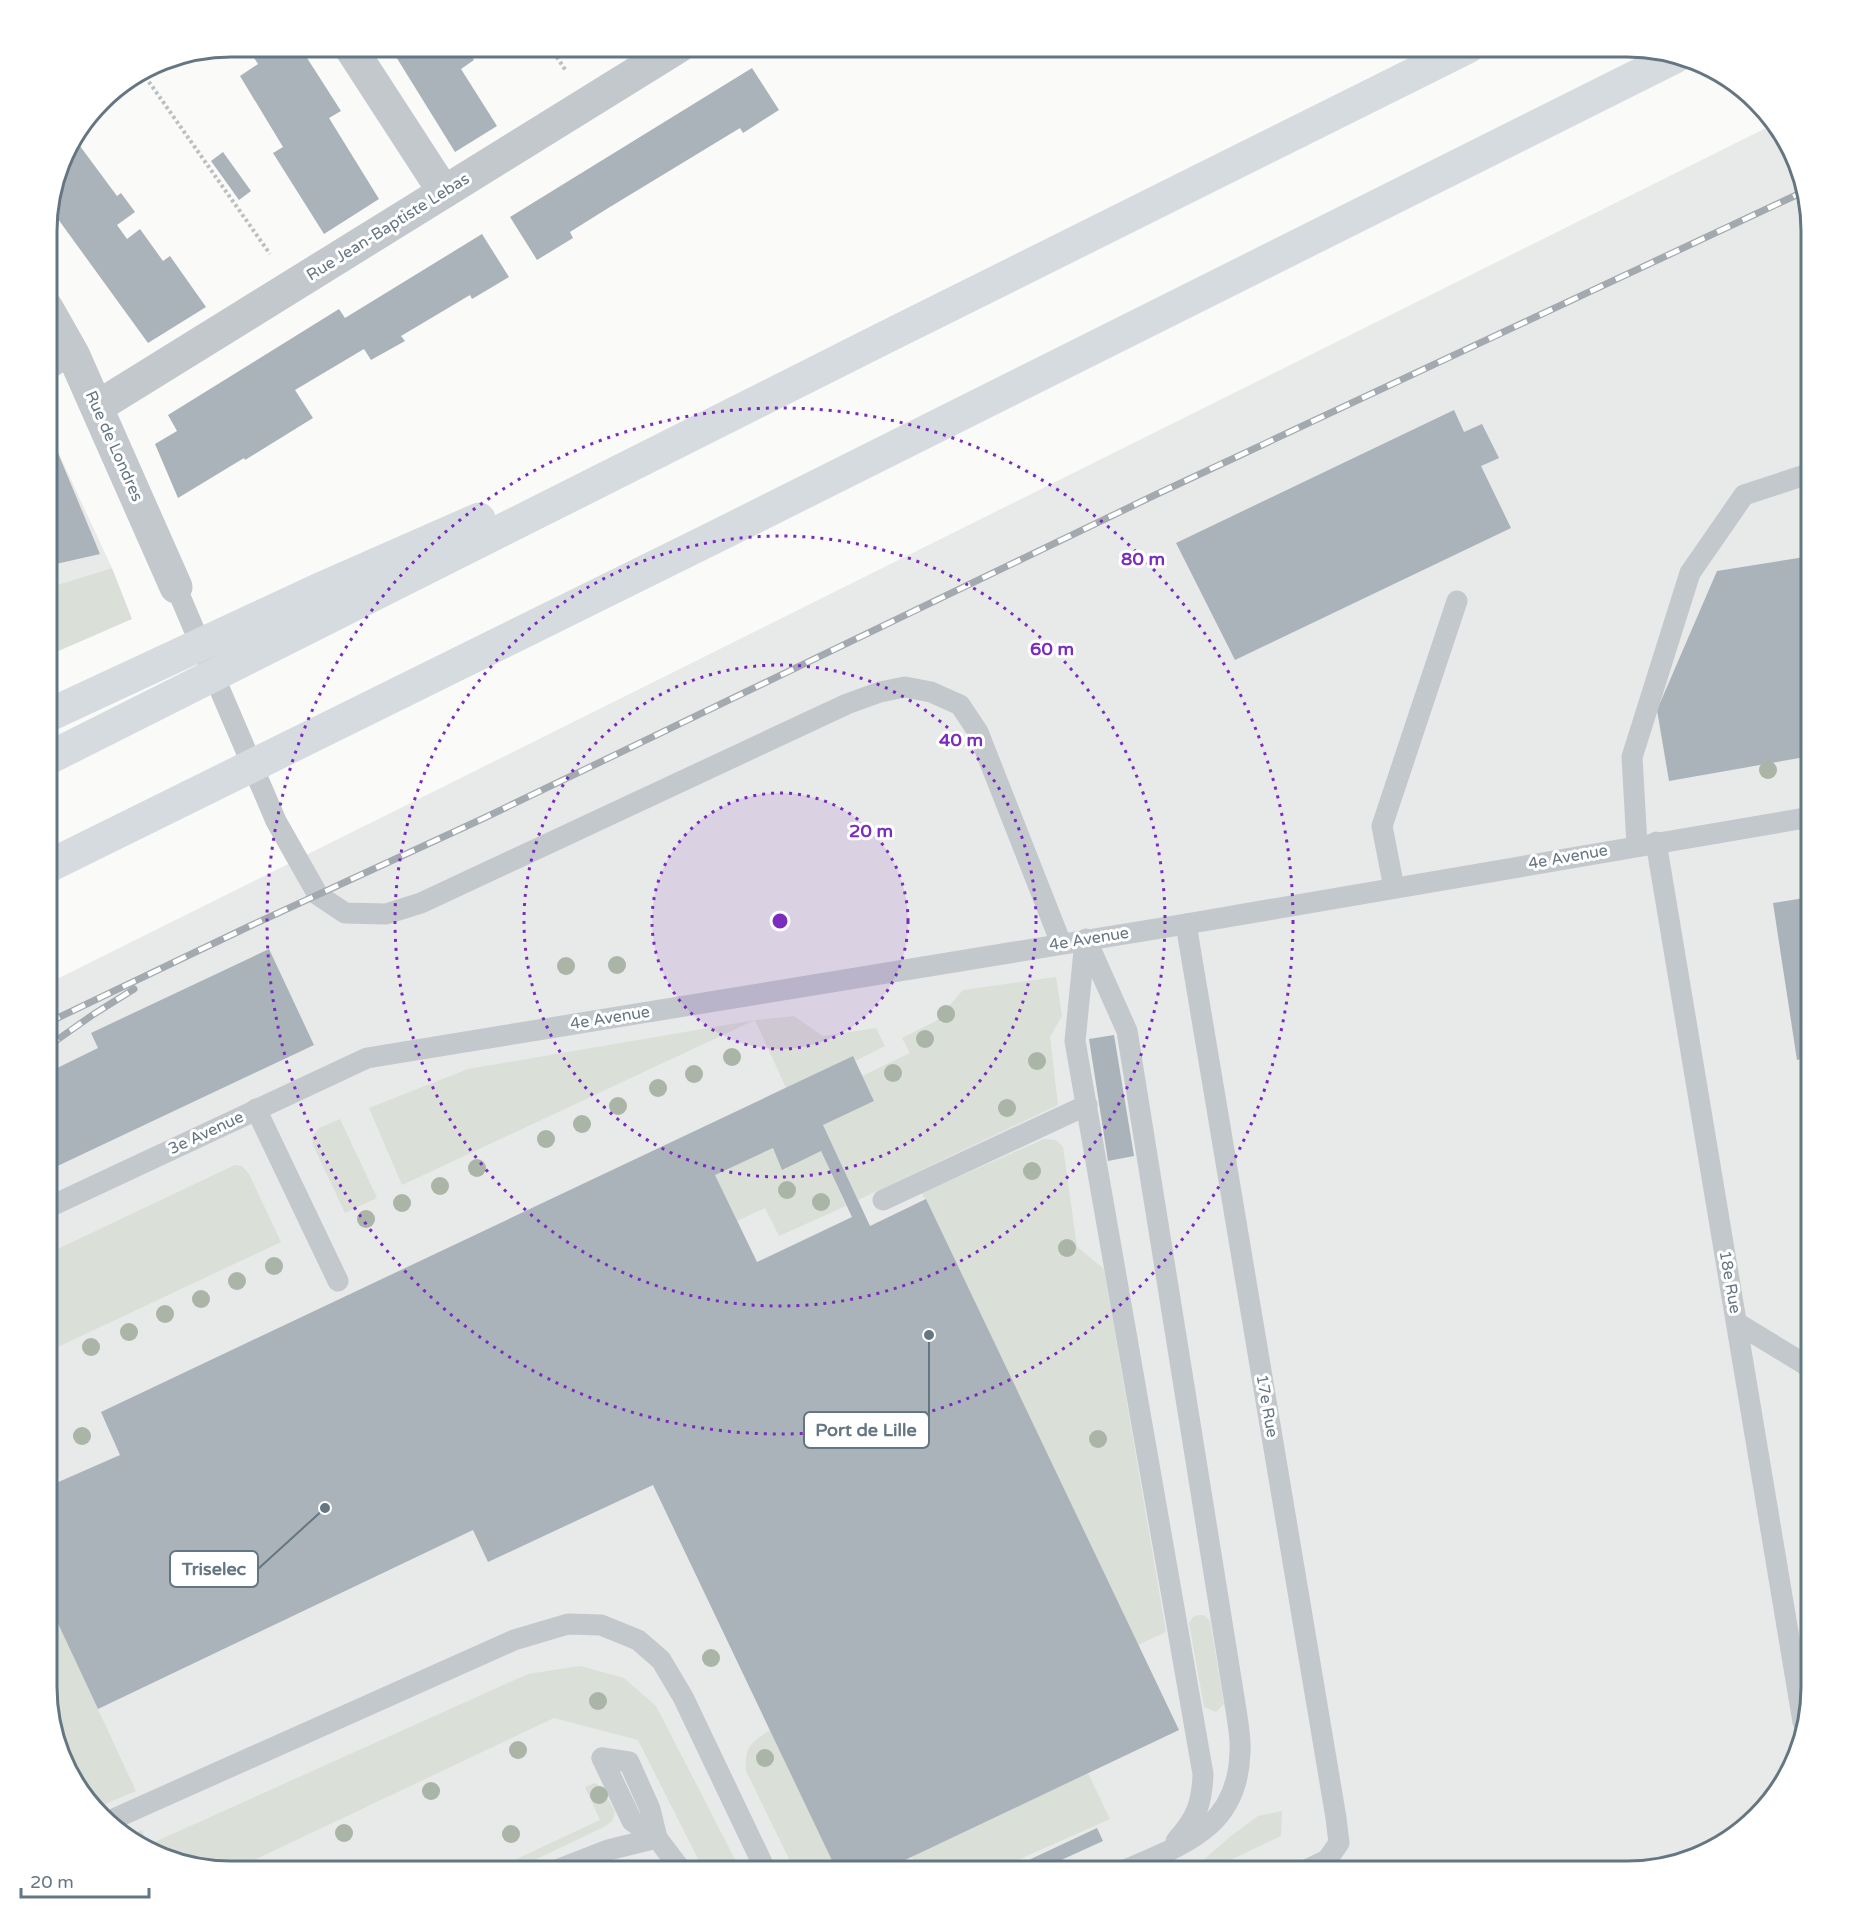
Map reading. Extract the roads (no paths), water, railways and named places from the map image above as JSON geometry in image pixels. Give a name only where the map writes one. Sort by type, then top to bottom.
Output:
[{"type":"highway","points":[[60,710],[326,603],[816,372],[1448,57]]},
{"type":"highway","points":[[57,862],[1666,61]]},
{"type":"highway","points":[[57,754],[92,737],[326,603]]},
{"type":"street","points":[[357,57],[444,192]]},
{"type":"street","name":"Rue Jean-Baptiste Lebas","points":[[97,407],[662,57]]},
{"type":"street","name":"Rue de Londres","points":[[60,362],[97,407],[176,587]]},
{"type":"lane","name":"18e Rue","points":[[1800,1705],[1737,1323],[1646,844],[1632,757],[1690,573],[1744,495],[1801,477]]},
{"type":"lane","points":[[176,587],[276,821],[318,895],[345,913],[386,914],[421,903],[847,704],[879,692],[905,687],[931,692],[960,705],[978,732],[1061,943]]},
{"type":"lane","points":[[1394,888],[1382,826],[1456,601]]},
{"type":"lane","name":"4e Avenue","points":[[367,1058],[1186,924],[1801,819]]},
{"type":"lane","name":"17e Rue","points":[[1186,924],[1336,1818],[1338,1843],[1325,1861]]},
{"type":"lane","points":[[1086,939],[1076,1041],[1203,1774],[1202,1797],[1192,1824],[1168,1851]]},
{"type":"lane","points":[[1086,939],[1126,1031],[1235,1699],[1240,1752],[1235,1788],[1221,1816],[1197,1836],[1147,1861]]},
{"type":"lane","name":"3e Avenue","points":[[57,1203],[367,1058]]},
{"type":"lane","points":[[883,1200],[1087,1105]]},
{"type":"lane","points":[[256,1109],[338,1281]]},
{"type":"lane","points":[[1737,1323],[1801,1361]]},
{"type":"lane","points":[[116,1818],[514,1640],[568,1624],[601,1625],[638,1640],[661,1660],[683,1697],[761,1861]]},
{"type":"lane","points":[[581,1861],[608,1850],[657,1838],[674,1861]]},
{"type":"railway","points":[[57,1018],[482,819],[1155,495],[1797,195]]},
{"type":"railway","points":[[57,1040],[134,989]]},
{"type":"place","name":"Port de Lille","points":[[929,1335]]},
{"type":"place","name":"Triselec","points":[[325,1508]]}]
